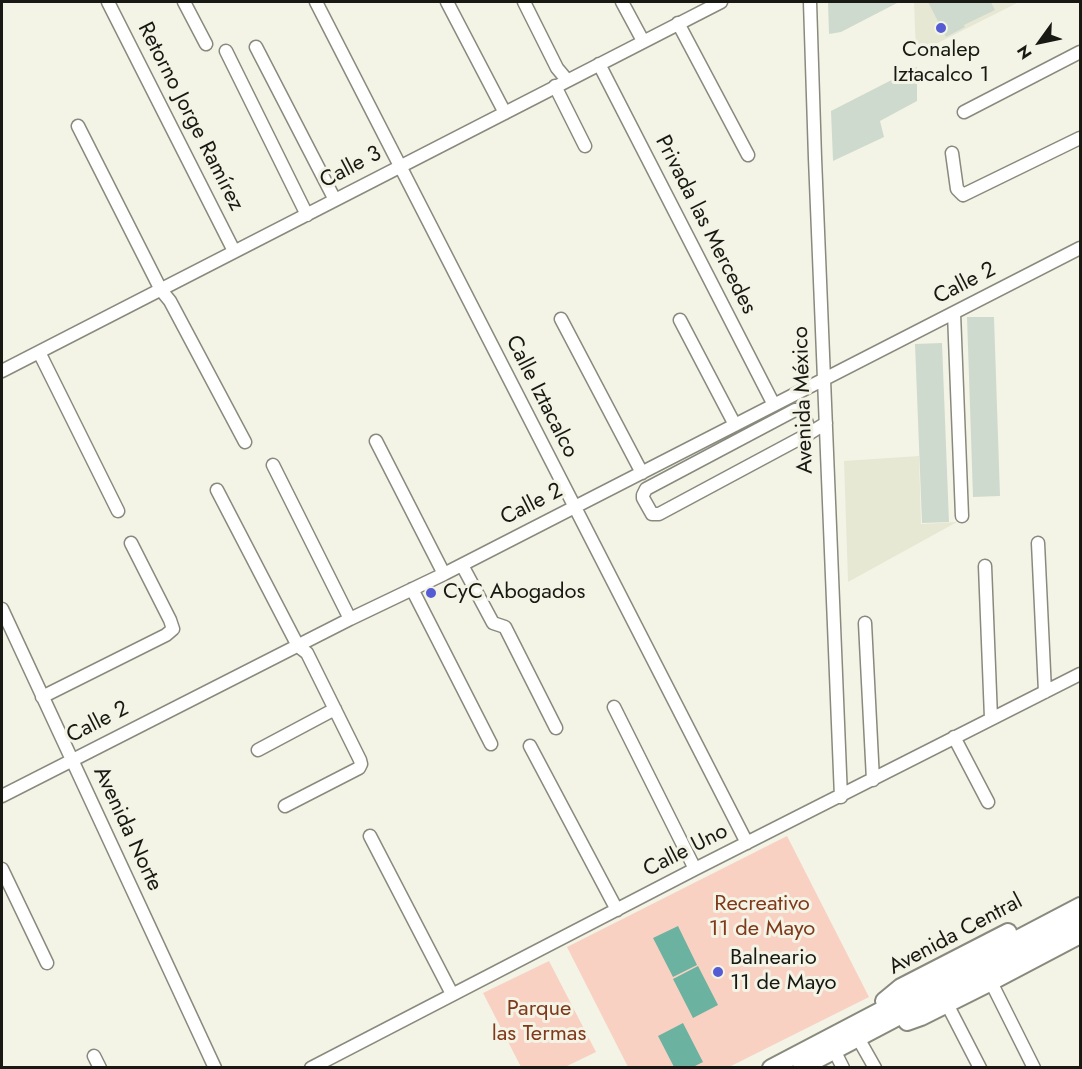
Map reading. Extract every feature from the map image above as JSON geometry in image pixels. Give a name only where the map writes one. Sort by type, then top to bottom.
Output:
[{"type":"main road","name":"Avenida Central","points":[[801,1068],[834,1050],[857,1031],[901,987],[1080,894]]},
{"type":"main road","name":"Avenida Central","points":[[857,1031],[1080,906]]},
{"type":"main road","name":"Avenida Central","points":[[771,1068],[857,1031],[1080,921]]},
{"type":"main road","name":"Avenida Central","points":[[857,1031],[921,1017],[1080,935]]},
{"type":"street","name":"Retorno Jorge Ramírez","points":[[108,2],[234,251]]},
{"type":"street","points":[[184,2],[206,44]]},
{"type":"street","name":"Calle Iztacalco","points":[[316,2],[747,843]]},
{"type":"street","points":[[447,2],[505,113]]},
{"type":"street","points":[[524,2],[557,68],[567,80]]},
{"type":"street","points":[[622,2],[643,41]]},
{"type":"street","name":"Calle 3","points":[[2,371],[721,2]]},
{"type":"street","name":"Avenida México","points":[[810,2],[841,796]]},
{"type":"street","points":[[678,23],[748,155]]},
{"type":"street","points":[[256,47],[335,200]]},
{"type":"street","points":[[226,51],[307,214]]},
{"type":"street","points":[[964,112],[1080,52]]},
{"type":"street","name":"Privada las Mercedes","points":[[599,64],[774,405]]},
{"type":"street","points":[[555,87],[585,146]]},
{"type":"street","points":[[78,126],[161,290],[170,301],[245,442]]},
{"type":"street","points":[[952,153],[957,189],[963,195],[1080,138]]},
{"type":"street","name":"Calle 2","points":[[2,796],[462,565],[1080,248]]},
{"type":"street","points":[[954,313],[962,516]]},
{"type":"street","points":[[561,319],[642,473]]},
{"type":"street","points":[[680,320],[735,425]]},
{"type":"street","points":[[39,352],[118,511]]},
{"type":"street","points":[[810,433],[803,411],[795,410],[646,489],[643,495],[650,511],[656,515],[810,433],[826,423]]},
{"type":"street","points":[[376,441],[444,574]]},
{"type":"street","points":[[273,465],[350,620]]},
{"type":"street","points":[[656,466],[664,480]]},
{"type":"street","points":[[217,490],[298,646],[307,653],[359,756],[361,765],[285,806]]},
{"type":"street","points":[[42,698],[166,635],[172,629],[170,620],[131,543]]},
{"type":"street","points":[[1038,543],[1045,692]]},
{"type":"street","points":[[462,565],[493,623],[505,627],[556,728]]},
{"type":"street","points":[[985,566],[991,718]]},
{"type":"street","points":[[412,589],[491,744]]},
{"type":"street","name":"Avenida Norte","points":[[2,609],[215,1068]]},
{"type":"street","points":[[865,623],[873,780]]},
{"type":"street","name":"Calle Uno","points":[[311,1068],[695,869],[1080,674]]},
{"type":"street","points":[[614,707],[695,869]]},
{"type":"street","points":[[258,750],[335,709]]},
{"type":"street","points":[[954,737],[988,801]]},
{"type":"street","points":[[530,746],[617,910]]},
{"type":"street","points":[[370,836],[452,994]]},
{"type":"street","points":[[2,869],[47,963]]},
{"type":"street","points":[[991,982],[1034,1068]]},
{"type":"street","points":[[947,1004],[980,1068]]},
{"type":"street","points":[[857,1031],[871,1066]]},
{"type":"street","points":[[834,1050],[843,1068]]},
{"type":"shaded area","name":"Conalep Iztacalco 1","points":[[914,2],[1019,2],[916,54]]},
{"type":"shaded area","points":[[919,456],[921,524],[957,522],[848,582],[844,461]]},
{"type":"green space","name":"Balneario 11 de Mayo","points":[[787,836],[869,997],[729,1067],[628,1067],[567,947]]},
{"type":"green space","name":"Parque las Termas","points":[[549,961],[596,1052],[565,1067],[521,1067],[483,993]]},
{"type":"water","points":[[678,926],[697,965],[673,977],[653,938]]},
{"type":"water","points":[[698,966],[718,1005],[693,1018],[673,979]]},
{"type":"water","points":[[683,1023],[703,1062],[693,1067],[674,1067],[658,1036]]},
{"type":"building","points":[[828,2],[899,2],[841,32],[829,34]]},
{"type":"building","points":[[928,2],[991,2],[995,10],[964,25],[965,27],[946,37]]},
{"type":"building","points":[[917,67],[917,101],[880,121],[884,137],[833,161],[831,111]]},
{"type":"building","points":[[967,317],[994,317],[1000,496],[973,497]]},
{"type":"building","points":[[942,343],[949,522],[922,523],[915,344]]},
{"type":"place","name":"Conalep Iztacalco 1","points":[[941,28]]},
{"type":"place","name":"CyC Abogados","points":[[431,593]]},
{"type":"place","name":"Balneario 11 de Mayo","points":[[718,972]]},
{"type":"park label","name":"Recreativo 11 de Mayo","points":[[762,918]]}]
